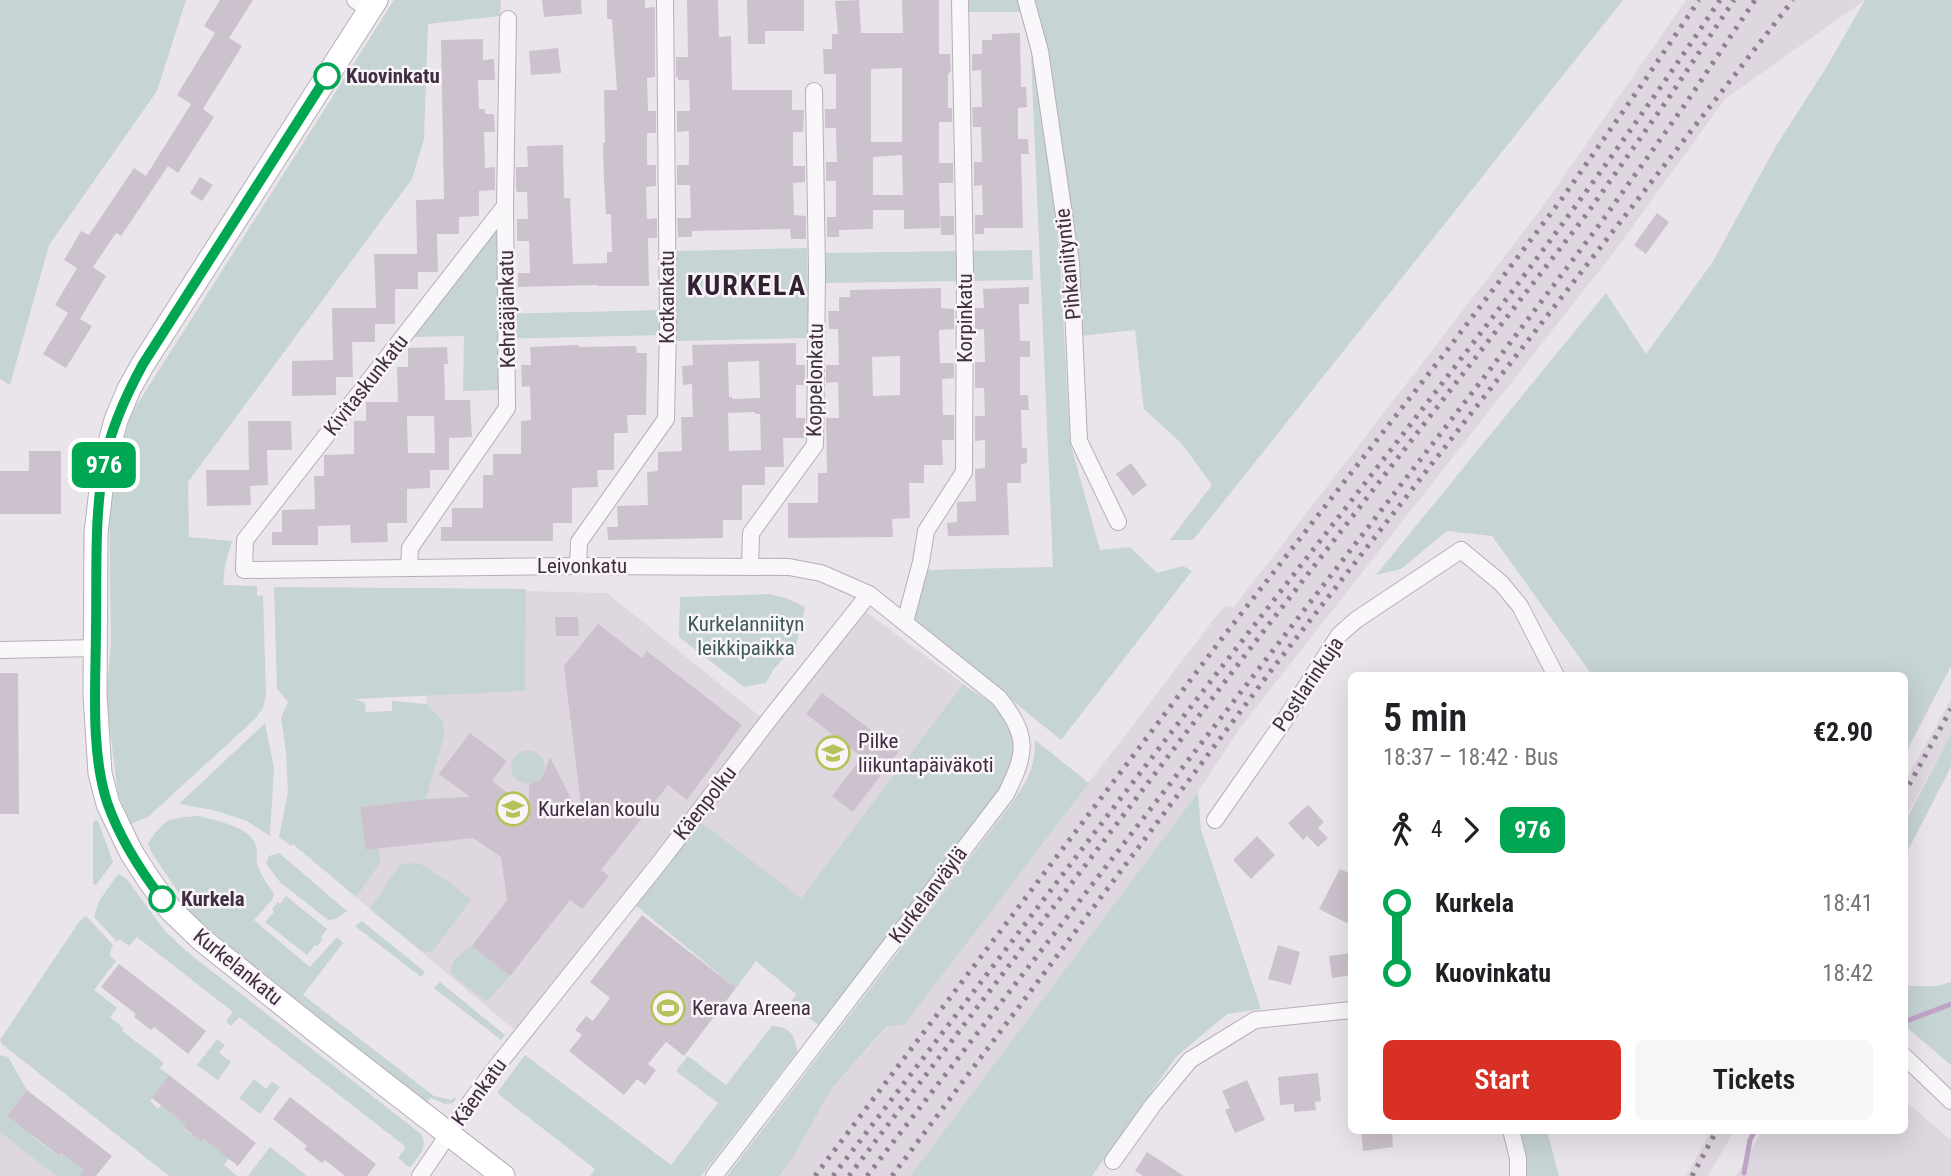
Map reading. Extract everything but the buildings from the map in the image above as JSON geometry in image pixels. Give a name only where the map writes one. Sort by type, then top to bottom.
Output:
[{"type":"street","name":"Kotkankatu","points":[[578,566],[579,541],[666,419],[668,327],[665,0]]},
{"type":"street","name":"Korpinkatu","points":[[905,622],[926,531],[964,472],[965,268],[960,0]]},
{"type":"street","name":"Pihkaniityntie","points":[[1026,0],[1040,51],[1072,263],[1079,441],[1118,522]]},
{"type":"street","name":"Kurkelankatu","points":[[367,3],[143,364],[116,420],[104,464],[96,533],[95,695],[100,773],[108,804],[131,852],[170,909],[201,939],[503,1176]]},
{"type":"street","name":"Kehrääjänkatu","points":[[409,568],[410,548],[507,408],[505,206],[508,19]]},
{"type":"street","name":"Koppelonkatu","points":[[750,566],[751,533],[815,444],[817,270],[814,91]]},
{"type":"street","name":"Kivitaskunkatu","points":[[244,570],[245,540],[505,206]]},
{"type":"street","name":"Postlarinkuja","points":[[1215,820],[1284,721],[1339,635],[1356,620],[1461,550],[1501,583],[1520,606],[1554,672]]},
{"type":"street","name":"Leivonkatu","points":[[244,570],[578,566],[789,567],[821,573],[869,594],[905,622]]},
{"type":"street","name":"Käenpolku","points":[[541,1011],[869,594]]},
{"type":"street","name":"Kurkelanväylä","points":[[714,1176],[1006,794],[1018,769],[1023,746],[1015,719],[999,698],[905,622]]},
{"type":"street","points":[[0,649],[96,648]]},
{"type":"street","points":[[1112,1161],[1190,1060],[1255,1020],[1348,1010]]},
{"type":"street","name":"Käenkatu","points":[[420,1176],[477,1092],[541,1011]]},
{"type":"street","points":[[1908,1060],[1951,1101]]},
{"type":"street","points":[[1512,1134],[1518,1158],[1518,1176]]},
{"type":"shaded area","points":[[1686,0],[1865,0],[1725,99],[1614,252],[1240,728],[1198,792],[910,1176],[779,1176],[792,1159],[832,1088],[888,1026],[904,1024],[1224,606],[1234,607],[1541,209]]},
{"type":"shaded area","name":"Kurkelan koulu","points":[[525,591],[607,593],[762,718],[521,1025],[513,1029],[293,844],[443,721],[427,704],[426,695],[525,691]]},
{"type":"shaded area","name":"Pilke liikuntapäiväkoti","points":[[865,611],[963,684],[801,898],[701,822]]},
{"type":"shaded area","points":[[1951,699],[1951,734],[1908,813],[1908,776]]},
{"type":"shaded area","points":[[1908,1103],[1951,1140],[1951,1176],[1736,1176],[1760,1134],[1908,1134]]},
{"type":"shaded area","points":[[0,1132],[56,1176],[0,1176]]},
{"type":"shaded area","points":[[1709,1134],[1732,1134],[1708,1176],[1686,1176]]},
{"type":"green space","points":[[0,0],[186,0],[157,91],[49,245],[10,385],[0,379]]},
{"type":"green space","points":[[394,0],[501,0],[500,16],[428,24],[424,139],[412,179],[188,482],[189,537],[232,541],[223,585],[257,586],[257,596],[263,595],[266,695],[263,708],[255,719],[148,817],[131,824],[118,794],[106,698],[111,645],[109,493],[131,414]]},
{"type":"green space","points":[[965,0],[1020,0],[1024,12],[965,12]]},
{"type":"green space","points":[[1035,0],[1623,0],[1193,540],[1170,540],[1212,485],[1182,444],[1144,409],[1135,330],[1081,336],[1079,259],[1044,33]]},
{"type":"green space","points":[[1865,0],[1951,0],[1951,666],[1908,748],[1908,672],[1590,672],[1492,536],[1447,531],[1401,569],[1376,575],[1606,293],[1646,354],[1712,263],[1776,146]]},
{"type":"green space","points":[[1030,32],[1036,52],[1060,260],[1070,442],[1100,550],[1130,547],[1157,573],[1183,566],[1192,571],[1061,740],[914,621],[924,570],[1053,567]]},
{"type":"green space","points":[[498,226],[501,314],[663,310],[662,335],[502,339],[501,390],[463,391],[464,336],[411,337]]},
{"type":"green space","points":[[807,248],[809,338],[676,341],[676,251]]},
{"type":"green space","points":[[1032,250],[1033,280],[825,283],[824,253]]},
{"type":"green space","points":[[274,587],[526,589],[525,691],[355,699],[365,703],[366,712],[392,711],[392,701],[427,704],[443,721],[444,736],[426,799],[360,807],[366,850],[379,848],[380,863],[356,897],[293,844],[291,846],[279,837],[288,792],[281,718],[288,702],[277,689]]},
{"type":"green space","name":"Kurkelanniityn leikkipaikka","points":[[769,594],[805,607],[796,645],[773,670],[766,683],[744,687],[679,637],[680,597]]},
{"type":"green space","points":[[963,684],[999,709],[1009,723],[1013,733],[1014,752],[1006,781],[820,1026],[790,1003],[796,994],[756,961],[736,988],[634,904],[701,822],[801,898]]},
{"type":"green space","points":[[265,723],[274,768],[270,836],[247,821],[213,810],[179,804]]},
{"type":"green space","points":[[1951,734],[1951,767],[1908,850],[1908,816]]},
{"type":"green space","points":[[1035,740],[1089,783],[904,1025],[887,1026],[832,1088],[792,1159],[779,1176],[727,1176],[1011,804],[1029,774],[1034,759]]},
{"type":"green space","points":[[528,750],[540,755],[545,767],[540,779],[528,784],[516,779],[511,767],[516,755]]},
{"type":"green space","points":[[1198,792],[1201,830],[1261,1009],[1227,1014],[1176,1057],[1092,1176],[910,1176]]},
{"type":"green space","points":[[198,816],[232,825],[253,839],[257,848],[258,867],[274,893],[272,900],[254,920],[310,967],[337,937],[343,943],[303,995],[434,1096],[452,1100],[454,1097],[456,1099],[453,1103],[445,1104],[431,1098],[428,1102],[269,980],[178,901],[181,896],[148,844],[158,829],[168,821]]},
{"type":"green space","points":[[95,820],[98,821],[113,862],[96,885],[93,884]]},
{"type":"green space","points":[[279,853],[347,911],[336,919],[328,920],[280,882],[266,864],[269,856]]},
{"type":"green space","points":[[419,863],[471,900],[432,952],[422,951],[370,909],[400,864]]},
{"type":"green space","points":[[118,874],[126,878],[164,930],[186,951],[421,1134],[423,1148],[410,1168],[398,1158],[406,1147],[239,1017],[231,1026],[226,1021],[233,1012],[137,937],[129,946],[119,939],[117,942],[94,917],[99,901]]},
{"type":"green space","points":[[286,896],[327,929],[321,937],[323,939],[307,955],[265,922],[274,912],[272,909]]},
{"type":"green space","points":[[86,916],[113,945],[110,956],[116,961],[94,990],[117,1008],[110,1017],[123,1028],[122,1031],[164,1063],[160,1068],[169,1075],[150,1101],[158,1109],[161,1105],[186,1125],[184,1129],[201,1142],[204,1139],[229,1158],[224,1165],[237,1176],[169,1176],[2,1044],[0,1040],[79,922]]},
{"type":"green space","points":[[362,921],[425,972],[421,977],[355,926]]},
{"type":"green space","points":[[472,946],[510,976],[486,1002],[450,973],[455,960]]},
{"type":"green space","points":[[440,982],[505,1035],[501,1040],[434,988]]},
{"type":"green space","points":[[1951,982],[1951,1065],[1908,1028],[1908,986],[1937,986]]},
{"type":"green space","points":[[772,1026],[783,1028],[790,1033],[797,1052],[701,1176],[590,1176],[595,1169],[497,1093],[525,1055],[671,1165],[718,1103],[676,1071],[688,1056],[726,1085]]},
{"type":"green space","points":[[217,1039],[225,1045],[219,1053],[231,1062],[218,1080],[197,1065]]},
{"type":"green space","points":[[0,1055],[8,1057],[27,1090],[7,1116],[17,1124],[20,1121],[32,1136],[58,1156],[61,1153],[84,1170],[79,1176],[56,1176],[0,1132]]},
{"type":"green space","points":[[254,1079],[266,1089],[272,1082],[280,1087],[260,1114],[239,1098]]},
{"type":"green space","points":[[1516,1134],[1548,1134],[1559,1176],[1523,1176]]},
{"type":"green space","points":[[270,1147],[307,1176],[248,1176]]},
{"type":"waterway","points":[[1908,1020],[1951,1004]]},
{"type":"waterway","points":[[1744,1173],[1753,1134]]},
{"type":"railway","points":[[815,1176],[1223,637],[1561,200],[1699,0]]},
{"type":"railway","points":[[833,1176],[1139,774],[1487,325],[1606,164],[1720,0]]},
{"type":"railway","points":[[849,1176],[1249,650],[1586,215],[1734,0]]},
{"type":"railway","points":[[867,1176],[1600,224],[1755,0]]},
{"type":"railway","points":[[892,1176],[1273,668],[1793,0]]},
{"type":"railway","points":[[1908,787],[1951,709]]},
{"type":"railway","points":[[1692,1176],[1715,1134]]},
{"type":"bus line","name":"976","points":[[162,899],[131,852],[108,804],[100,773],[95,695],[96,533],[104,464],[116,420],[143,364],[327,76]]},
{"type":"place","name":"Kuovinkatu","points":[[327,76]]},
{"type":"place","name":"Pilke liikuntapäiväkoti","points":[[833,753]]},
{"type":"place","name":"Kurkelan koulu","points":[[513,809]]},
{"type":"place","name":"Kurkela","points":[[162,899]]},
{"type":"place","name":"Kerava Areena","points":[[668,1008]]},
{"type":"district","name":"KURKELA","points":[[747,285]]}]
